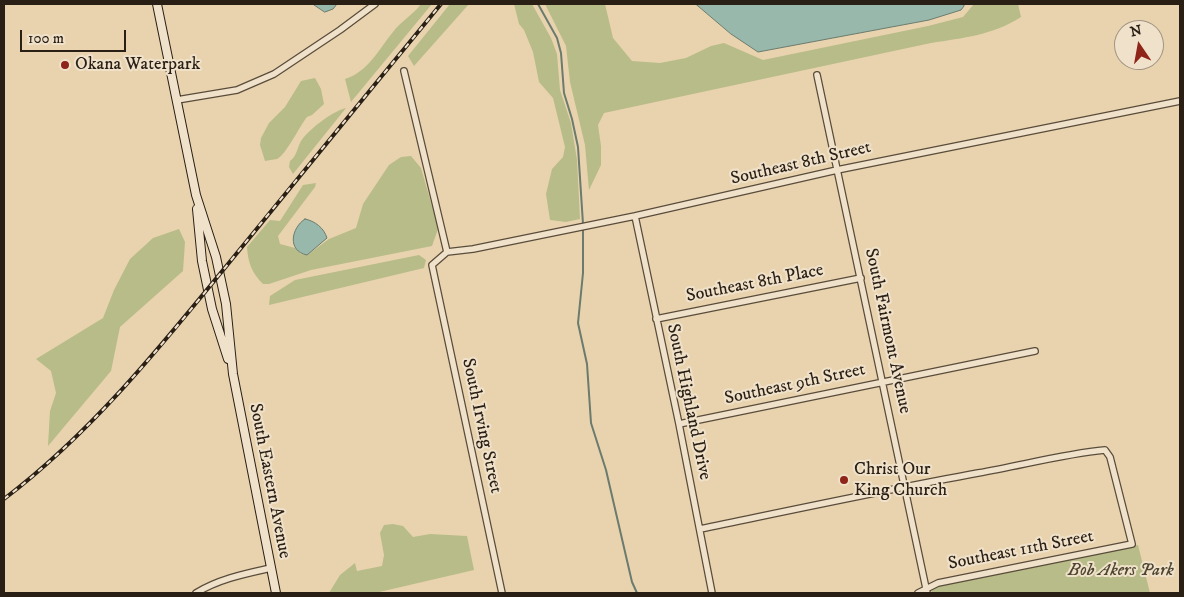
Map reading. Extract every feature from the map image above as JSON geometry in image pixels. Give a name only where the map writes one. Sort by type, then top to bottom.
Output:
[{"type":"main road","points":[[157,4],[196,195]]},
{"type":"main road","name":"South Eastern Avenue","points":[[196,195],[216,257],[226,304],[232,374]]},
{"type":"main road","name":"South Eastern Avenue","points":[[196,195],[202,261],[212,309],[232,374],[276,593]]},
{"type":"street","points":[[177,100],[237,90],[274,74],[375,4]]},
{"type":"street","points":[[404,72],[447,252]]},
{"type":"street","name":"South Fairmont Avenue","points":[[817,75],[927,591]]},
{"type":"street","name":"Southeast 8th Street","points":[[447,252],[473,249],[588,226],[837,170],[1180,101]]},
{"type":"street","name":"South Highland Drive","points":[[635,216],[712,593]]},
{"type":"street","name":"South Irving Street","points":[[447,252],[432,264],[502,593]]},
{"type":"street","name":"Southeast 8th Place","points":[[656,319],[861,278]]},
{"type":"street","name":"Southeast 9th Street","points":[[679,424],[1035,351]]},
{"type":"street","name":"Southeast 11th Street","points":[[904,486],[980,473],[1070,454],[1105,450],[1110,457],[1132,544],[938,583],[927,591],[918,593]]},
{"type":"street","points":[[700,529],[904,486]]},
{"type":"street","points":[[196,593],[231,577],[271,568]]},
{"type":"green space","points":[[421,4],[432,4],[351,102],[345,79],[367,66],[396,28]]},
{"type":"green space","points":[[450,4],[469,4],[414,66],[408,56]]},
{"type":"green space","points":[[514,4],[532,4],[551,38],[557,54],[560,90],[571,123],[577,160],[580,219],[566,222],[550,220],[546,194],[552,169],[563,157],[565,147],[553,98],[539,82],[533,52],[524,30],[519,24]]},
{"type":"green space","points":[[545,4],[605,4],[613,38],[632,61],[660,63],[686,58],[711,46],[724,43],[763,60],[963,17],[974,4],[1018,4],[1021,17],[1000,28],[978,35],[931,43],[604,113],[598,125],[601,165],[589,190],[585,145],[570,82],[566,46]]},
{"type":"green space","points":[[315,78],[321,89],[324,104],[307,117],[281,156],[277,159],[265,161],[260,145],[261,138],[269,123],[285,107],[301,81]]},
{"type":"green space","points":[[346,108],[293,174],[289,167],[290,161],[305,136],[328,117]]},
{"type":"green space","points":[[411,156],[421,168],[436,220],[438,229],[432,246],[311,270],[269,284],[263,284],[259,280],[251,267],[247,247],[270,220],[280,221],[303,185],[316,183],[315,187],[278,236],[280,244],[295,248],[301,254],[307,255],[329,239],[356,228],[363,204],[389,165],[401,157]]},
{"type":"green space","points":[[179,229],[185,242],[183,271],[120,327],[111,371],[48,446],[50,411],[56,393],[51,371],[36,359],[103,318],[114,290],[130,259],[153,238]]},
{"type":"green space","points":[[419,255],[426,260],[424,268],[269,305],[270,296],[295,280]]},
{"type":"green space","points":[[384,525],[403,526],[413,537],[430,534],[467,536],[474,570],[375,593],[329,593],[340,575],[355,563],[357,571],[382,566],[384,555],[380,533]]},
{"type":"green space","name":"Bob Akers Park","points":[[1138,545],[1150,593],[931,593],[933,588],[939,584]]},
{"type":"shaded area","points":[[313,4],[337,4],[333,9],[325,12]]},
{"type":"shaded area","points":[[696,4],[964,4],[964,6],[961,10],[929,20],[758,52],[731,34]]},
{"type":"shaded area","points":[[305,219],[319,226],[327,238],[307,255],[296,249],[293,239],[300,223]]},
{"type":"waterway","points":[[538,4],[557,38],[561,53],[564,93],[578,147],[583,224]]},
{"type":"waterway","points":[[583,229],[583,273],[578,323],[587,364],[591,423],[606,470],[632,582],[637,593]]},
{"type":"railway","points":[[4,499],[69,444],[128,383],[183,319],[441,4]]},
{"type":"place","name":"Okana Waterpark","points":[[65,65]]},
{"type":"place","name":"Christ Our King Church","points":[[844,480]]}]
